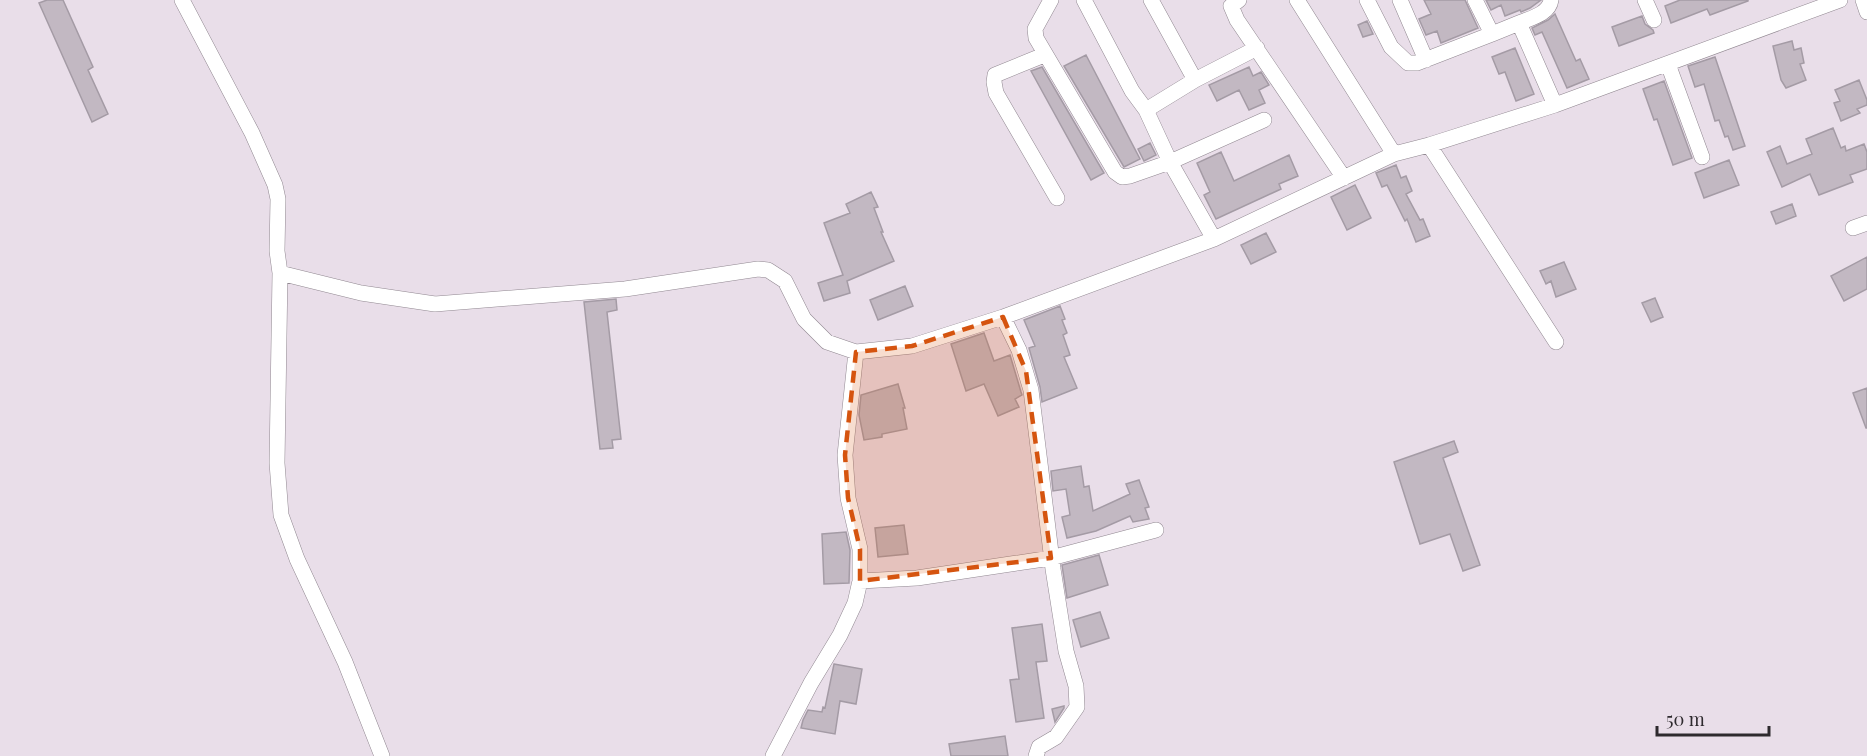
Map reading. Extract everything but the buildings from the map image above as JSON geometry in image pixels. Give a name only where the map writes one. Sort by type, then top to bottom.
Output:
[{"type":"street","points":[[182,0],[252,133],[275,185],[278,199],[277,251],[280,273],[277,463],[281,515],[297,560],[345,662],[382,756]]},
{"type":"street","points":[[1051,0],[1035,29],[1036,38],[1115,172],[1122,177],[1170,162],[1264,120]]},
{"type":"street","points":[[1084,0],[1132,92],[1146,110],[1170,162],[1214,239]]},
{"type":"street","points":[[1151,0],[1195,80]]},
{"type":"street","points":[[1297,0],[1394,154]]},
{"type":"street","points":[[1367,0],[1396,53],[1408,63],[1426,60],[1519,23],[1546,11],[1551,0]]},
{"type":"street","points":[[1400,0],[1426,60]]},
{"type":"street","points":[[1476,0],[1492,34]]},
{"type":"street","points":[[1645,0],[1654,20]]},
{"type":"street","points":[[280,273],[361,293],[435,304],[625,289],[758,269],[768,270],[785,281],[807,324],[827,342],[856,352],[912,346],[1003,317],[1214,239],[1394,154],[1429,146],[1555,105],[1840,0]]},
{"type":"street","points":[[1863,0],[1867,12]]},
{"type":"street","points":[[1232,2],[1238,20],[1344,178]]},
{"type":"street","points":[[1519,23],[1555,105]]},
{"type":"street","points":[[1146,110],[1195,80],[1257,48]]},
{"type":"street","points":[[1044,55],[1003,70],[995,75],[994,82],[996,93],[1058,198]]},
{"type":"street","points":[[1668,64],[1702,157]]},
{"type":"street","points":[[1429,146],[1556,342]]},
{"type":"street","points":[[1003,317],[1018,350],[1031,390],[1051,558],[1066,651],[1076,686],[1077,707],[1056,736],[1039,747],[1036,756]]},
{"type":"street","points":[[773,756],[811,683],[840,635],[855,603],[860,581],[860,549],[848,498],[845,455],[856,352]]},
{"type":"street","points":[[860,581],[917,578],[1051,558],[1156,530]]},
{"type":"highlighted area","points":[[1003,317],[1026,371],[1051,558],[860,581],[860,549],[848,498],[845,455],[856,352],[912,346]]}]
